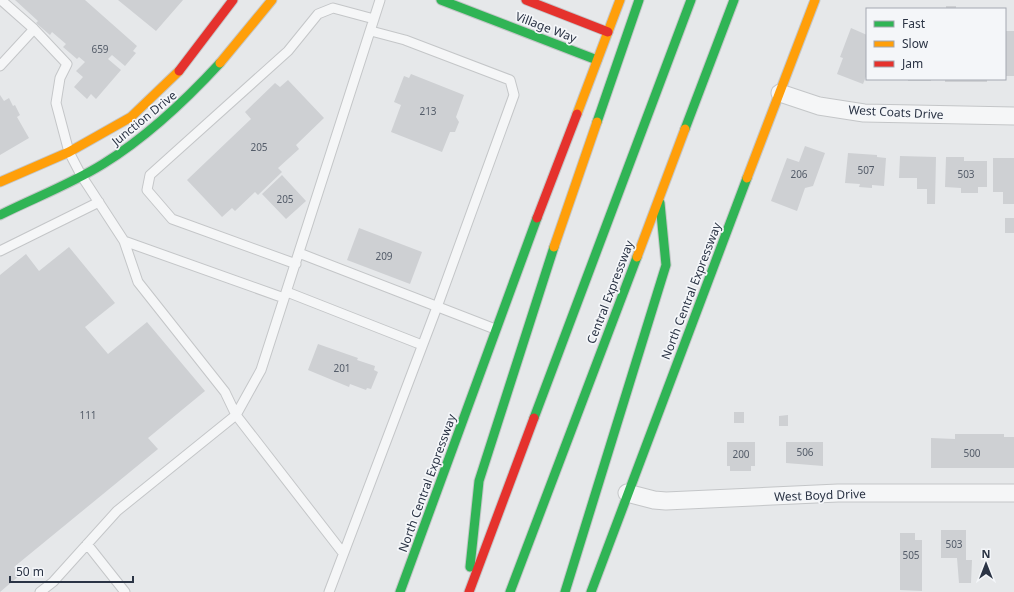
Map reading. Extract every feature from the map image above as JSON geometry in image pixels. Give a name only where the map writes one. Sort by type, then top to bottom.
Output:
[{"type":"main road","name":"Junction Drive","points":[[0,182],[68,152],[131,116],[183,68],[233,0]]},
{"type":"main road","name":"Junction Drive","points":[[0,215],[81,175],[115,156],[155,126],[188,98],[241,39],[272,0]]},
{"type":"main road","name":"Village Way","points":[[441,0],[597,60]]},
{"type":"main road","name":"Village Way","points":[[526,0],[608,32]]},
{"type":"main road","name":"North Central Expressway","points":[[400,592],[495,329],[620,0]]},
{"type":"main road","points":[[468,592],[479,481],[561,225],[639,0]]},
{"type":"main road","points":[[468,592],[691,0]]},
{"type":"main road","name":"Central Expressway","points":[[510,592],[734,0]]},
{"type":"main road","name":"North Central Expressway","points":[[591,592],[627,493],[815,0]]},
{"type":"main road","points":[[565,592],[666,265],[659,197]]},
{"type":"street","name":"West Coats Drive","points":[[780,93],[819,106],[864,113],[1014,116]]},
{"type":"street","name":"West Boyd Drive","points":[[627,493],[654,500],[666,501],[838,493],[1014,493]]},
{"type":"lane","points":[[40,592],[53,582],[117,511],[236,415],[261,370],[380,0]]},
{"type":"lane","points":[[2,5],[34,29],[67,64],[60,78],[56,103],[68,152],[81,175],[124,241],[138,282],[225,392],[236,415],[344,553]]},
{"type":"lane","points":[[296,264],[172,219],[148,190],[150,175],[288,51],[318,14],[333,8],[374,19]]},
{"type":"lane","points":[[0,66],[34,29]]},
{"type":"lane","points":[[329,592],[437,307],[514,95],[510,80],[405,40],[371,31]]},
{"type":"lane","points":[[0,251],[99,202]]},
{"type":"lane","points":[[124,241],[286,295],[422,345]]},
{"type":"lane","points":[[299,253],[495,329]]},
{"type":"lane","points":[[87,544],[125,592]]},
{"type":"building","points":[[15,0],[85,0],[137,46],[133,51],[136,53],[125,66],[112,55],[108,59],[121,70],[96,99],[91,94],[87,99],[74,87],[83,77],[76,71],[85,62],[79,57],[77,59],[63,47],[66,44],[52,32],[50,35],[36,23],[38,21]]},
{"type":"building","points":[[118,0],[183,0],[156,31]]},
{"type":"building","points":[[946,6],[956,6],[956,8],[946,8]]},
{"type":"building","points":[[851,28],[866,35],[866,76],[863,84],[837,74],[843,58],[840,57]]},
{"type":"building","points":[[1006,31],[1014,31],[1014,76],[1006,76]]},
{"type":"building","points":[[411,74],[464,95],[456,117],[459,122],[455,132],[450,132],[442,152],[391,132],[401,105],[394,102],[404,76],[409,78]]},
{"type":"building","points":[[288,80],[324,118],[296,145],[299,149],[278,168],[282,172],[258,195],[255,192],[235,211],[232,208],[222,217],[187,180],[251,119],[245,112],[275,83],[280,87]]},
{"type":"building","points":[[908,80],[931,80],[931,81]]},
{"type":"building","points":[[945,80],[987,80],[987,82],[945,82]]},
{"type":"building","points":[[0,95],[4,101],[9,98],[13,106],[15,105],[20,115],[17,117],[29,138],[0,155]]},
{"type":"building","points":[[805,146],[825,153],[813,186],[805,188],[797,211],[771,201],[787,158],[799,162]]},
{"type":"building","points":[[848,153],[877,155],[877,157],[886,158],[884,186],[872,185],[872,188],[859,187],[860,184],[845,183]]},
{"type":"building","points":[[900,156],[936,157],[935,204],[927,204],[927,189],[917,189],[917,178],[899,178]]},
{"type":"building","points":[[946,157],[964,157],[964,161],[987,161],[987,187],[978,187],[978,193],[961,193],[961,188],[945,187]]},
{"type":"building","points":[[993,158],[1014,158],[1014,204],[1003,204],[1003,192],[993,192]]},
{"type":"building","points":[[282,175],[306,201],[286,219],[262,194]]},
{"type":"building","points":[[1005,218],[1014,218],[1014,233],[1005,233]]},
{"type":"building","points":[[359,228],[422,252],[410,284],[347,260]]},
{"type":"building","points":[[69,247],[115,303],[85,327],[108,354],[147,322],[205,391],[148,438],[158,449],[14,567],[20,575],[0,592],[0,275],[26,254],[39,271]]},
{"type":"building","points":[[318,344],[358,358],[357,360],[375,366],[374,370],[378,372],[371,389],[367,388],[366,390],[350,384],[349,387],[308,370]]},
{"type":"building","points":[[734,412],[744,412],[744,423],[734,423]]},
{"type":"building","points":[[788,415],[788,426],[779,426],[779,416]]},
{"type":"building","points":[[955,434],[1004,434],[1004,437],[1014,437],[1014,468],[931,468],[931,438],[955,439]]},
{"type":"building","points":[[727,442],[755,442],[755,466],[751,466],[751,471],[730,471],[730,466],[727,466]]},
{"type":"building","points":[[786,442],[823,442],[823,466],[786,463]]},
{"type":"building","points":[[941,530],[966,530],[966,560],[972,560],[971,583],[959,583],[957,558],[941,558]]},
{"type":"building","points":[[900,533],[915,533],[915,540],[922,540],[922,591],[900,590]]},
{"type":"traffic: fast","points":[[441,0],[597,60]]},
{"type":"traffic: fast","points":[[597,122],[639,0]]},
{"type":"traffic: fast","points":[[534,418],[691,0]]},
{"type":"traffic: fast","points":[[685,129],[734,0]]},
{"type":"traffic: fast","points":[[0,215],[78,178],[103,164],[135,142],[165,118],[220,63]]},
{"type":"traffic: fast","points":[[591,592],[747,178]]},
{"type":"traffic: fast","points":[[565,592],[666,265],[660,203]]},
{"type":"traffic: fast","points":[[400,592],[537,218]]},
{"type":"traffic: fast","points":[[470,567],[479,481],[554,247]]},
{"type":"traffic: fast","points":[[510,592],[637,257]]},
{"type":"traffic: slow","points":[[220,63],[272,0]]},
{"type":"traffic: slow","points":[[577,114],[620,0]]},
{"type":"traffic: slow","points":[[747,178],[815,0]]},
{"type":"traffic: slow","points":[[0,182],[69,152],[131,117],[179,71]]},
{"type":"traffic: slow","points":[[554,247],[597,122]]},
{"type":"traffic: slow","points":[[637,257],[685,129]]},
{"type":"traffic: jam","points":[[179,71],[233,0]]},
{"type":"traffic: jam","points":[[526,0],[608,32]]},
{"type":"traffic: jam","points":[[537,218],[577,114]]},
{"type":"traffic: jam","points":[[469,592],[534,418]]}]
